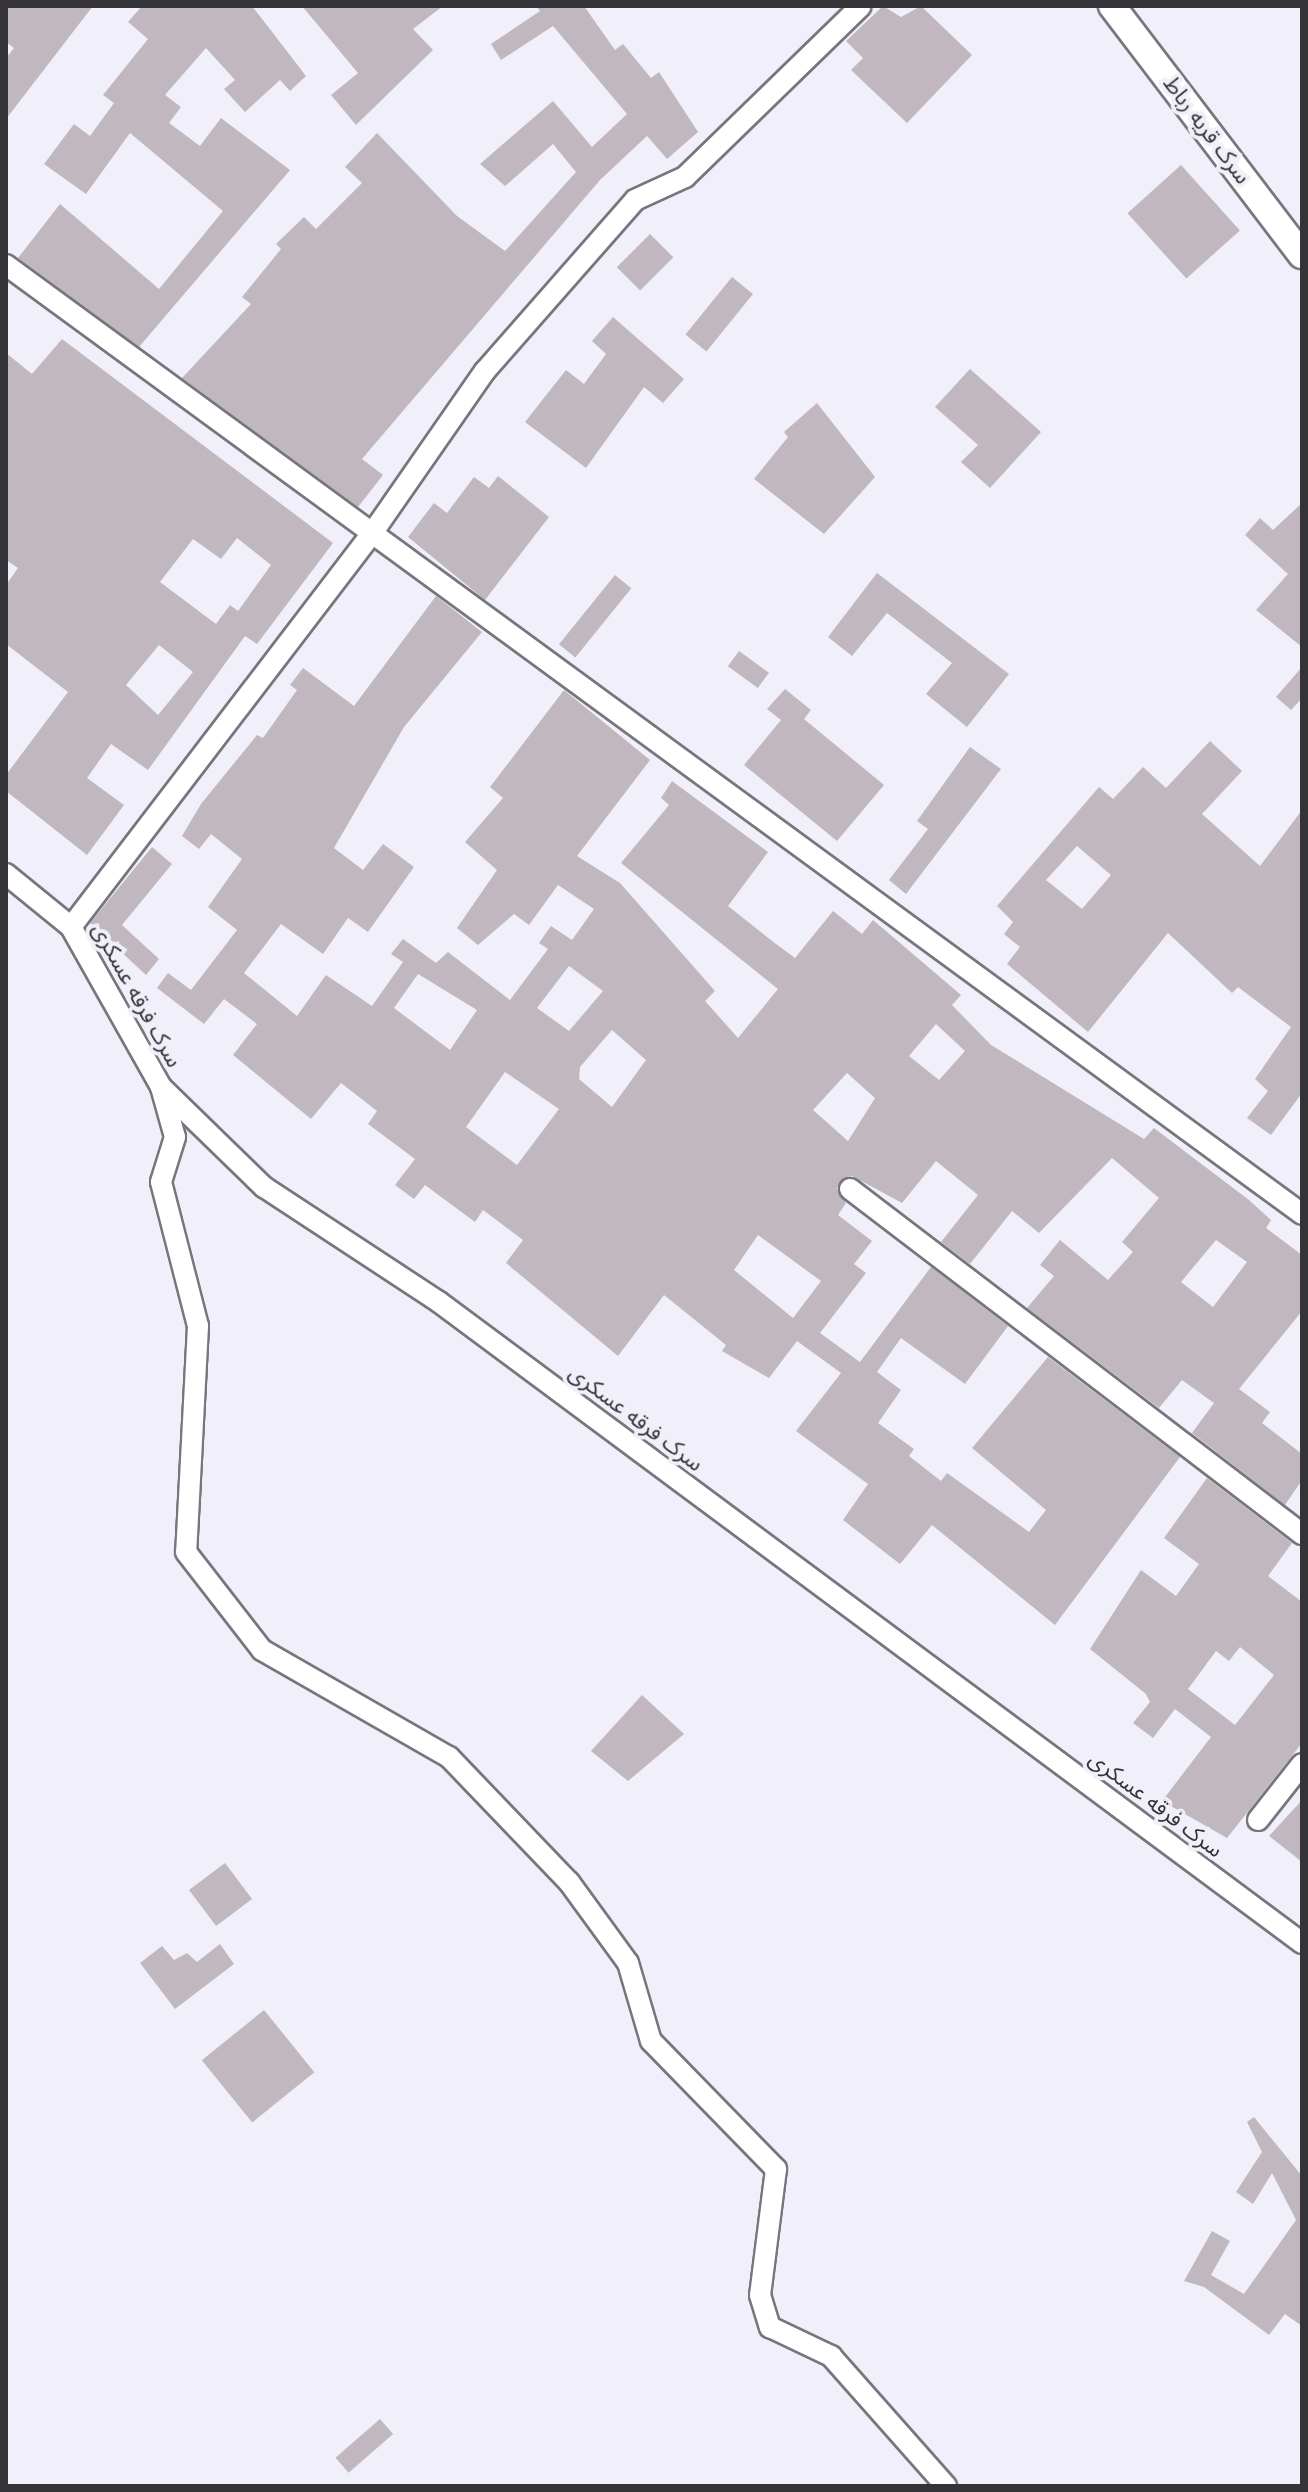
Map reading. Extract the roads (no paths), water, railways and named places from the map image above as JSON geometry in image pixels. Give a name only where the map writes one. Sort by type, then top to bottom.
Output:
[{"type":"street","points":[[71,927],[373,532],[485,371],[635,200],[685,177],[861,6]]},
{"type":"street","name":"سرک قریه رباط","points":[[1112,6],[1302,255]]},
{"type":"street","points":[[6,265],[1302,1214]]},
{"type":"street","name":"سرک فرقه عسکری","points":[[6,874],[71,927],[161,1087],[264,1187],[439,1302],[1302,1943]]},
{"type":"street","points":[[161,1087],[175,1137],[161,1182],[198,1326],[186,1552],[262,1650],[449,1757],[569,1882],[628,1963],[651,2041],[776,2169],[760,2295],[770,2327],[831,2356],[946,2486]]},
{"type":"street","points":[[850,1189],[1302,1534]]},
{"type":"street","points":[[1258,1820],[1302,1764]]}]
